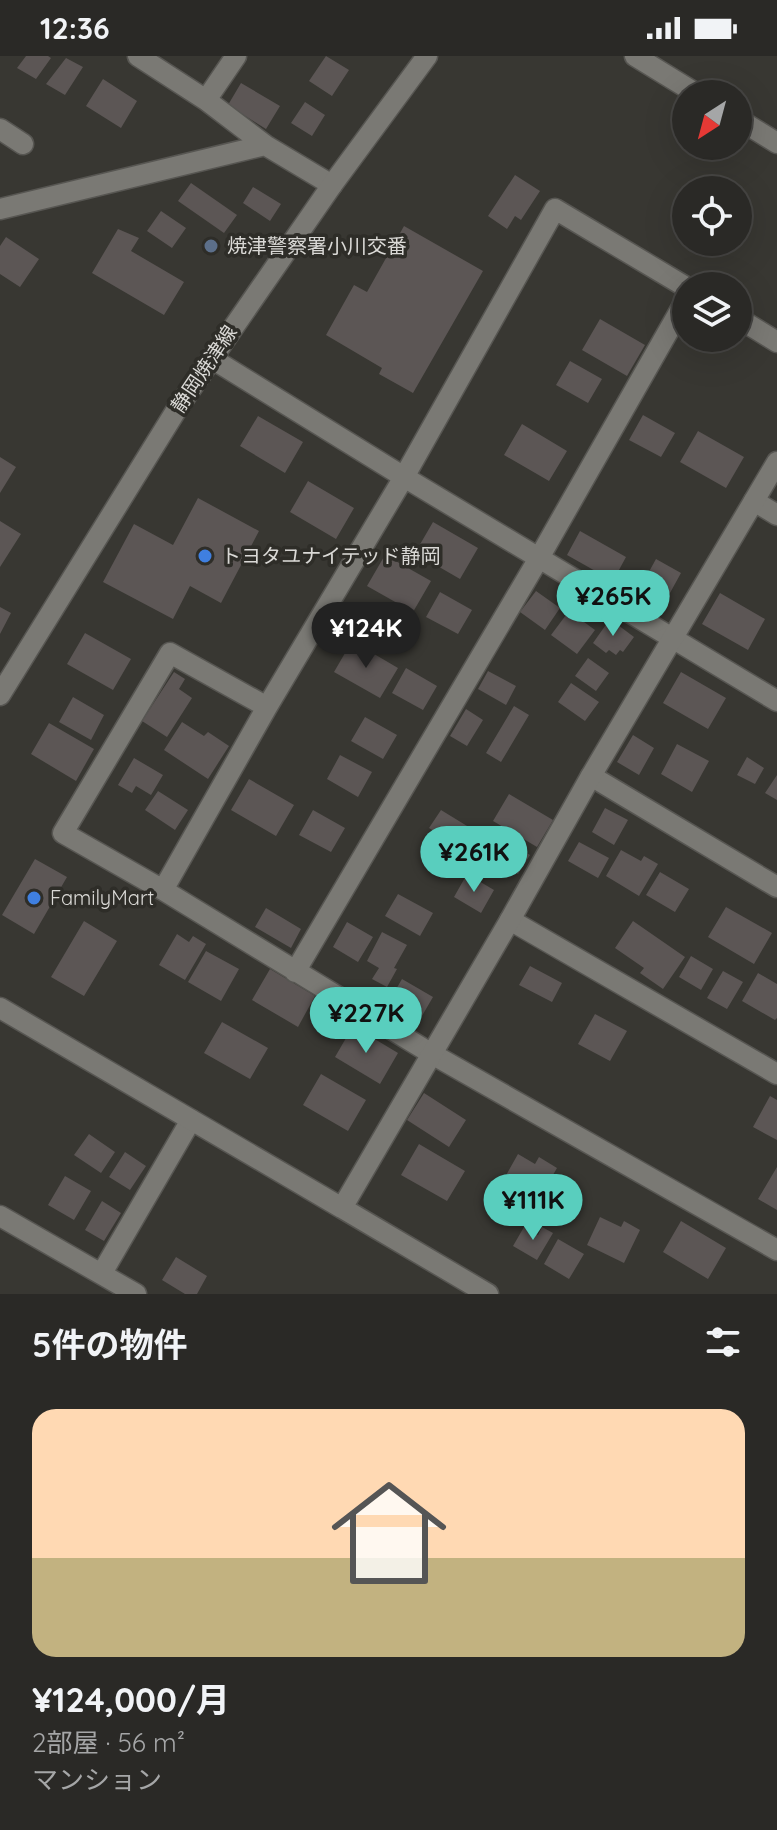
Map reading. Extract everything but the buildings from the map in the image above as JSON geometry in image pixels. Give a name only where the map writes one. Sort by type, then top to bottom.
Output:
[{"type":"street","points":[[138,56],[206,100],[265,145],[332,185]]},
{"type":"street","points":[[206,100],[236,56]]},
{"type":"street","name":"静岡焼津線","points":[[0,695],[211,358],[427,56]]},
{"type":"street","points":[[635,56],[674,80]]},
{"type":"street","points":[[752,128],[777,143]]},
{"type":"street","points":[[0,129],[23,144]]},
{"type":"street","points":[[0,209],[265,145]]},
{"type":"street","points":[[163,890],[267,707],[404,477],[555,209],[672,279]]},
{"type":"street","points":[[295,972],[539,558],[672,325]]},
{"type":"street","points":[[752,327],[777,342]]},
{"type":"street","points":[[211,358],[777,701]]},
{"type":"street","points":[[342,1208],[591,776],[777,462]]},
{"type":"street","points":[[754,501],[777,515]]},
{"type":"street","points":[[267,707],[170,653],[63,833],[163,890],[432,1054],[777,1250]]},
{"type":"street","points":[[591,776],[777,887]]},
{"type":"street","points":[[510,920],[777,1074]]},
{"type":"street","points":[[0,1008],[488,1294]]},
{"type":"street","points":[[102,1273],[191,1120]]},
{"type":"street","points":[[0,1216],[136,1294]]},
{"type":"place","name":"焼津警察署小川交番","points":[[211,246]]},
{"type":"place","name":"トヨタユナイテッド静岡","points":[[205,556]]},
{"type":"place","name":"FamilyMart","points":[[34,898]]}]
